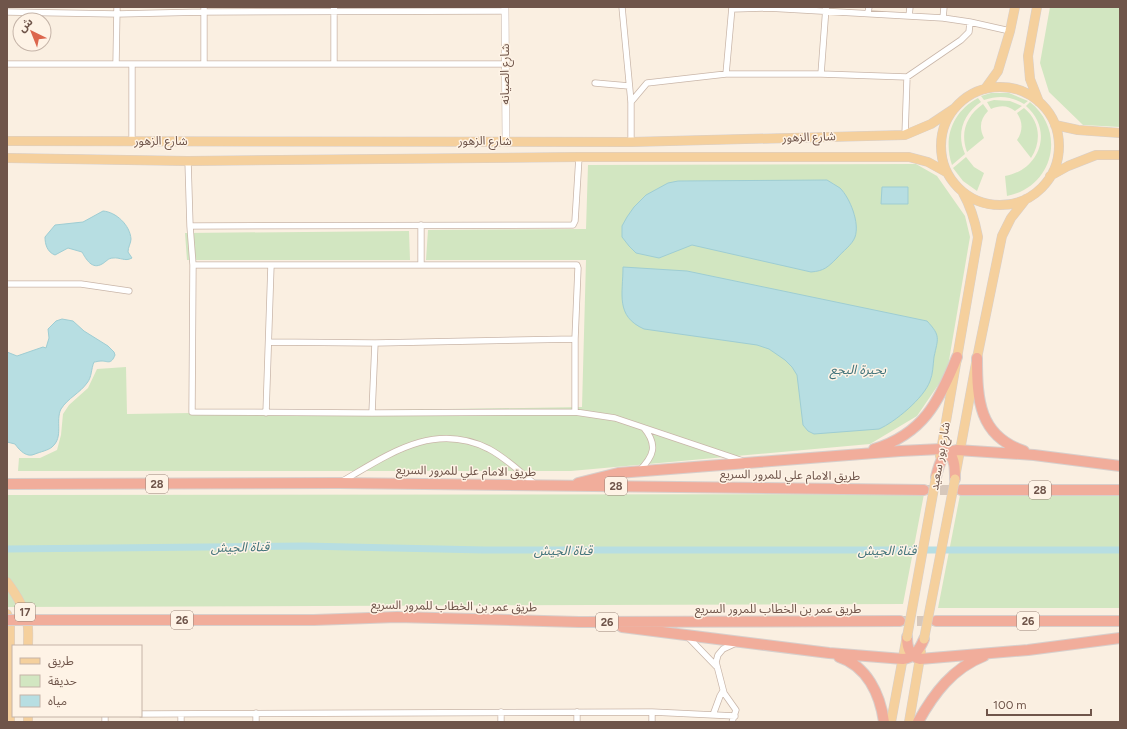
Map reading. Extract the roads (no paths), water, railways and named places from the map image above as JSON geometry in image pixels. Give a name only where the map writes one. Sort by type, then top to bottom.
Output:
[{"type":"highway","points":[[858,454],[893,442],[906,435],[919,423],[938,399],[946,384],[956,356]]},
{"type":"highway","points":[[977,358],[977,389],[981,408],[990,427],[996,435],[1005,442],[1034,455]]},
{"type":"highway","points":[[567,486],[612,473],[858,454],[1034,455],[1120,466]]},
{"type":"highway","points":[[936,477],[940,464],[949,454]]},
{"type":"highway","points":[[949,454],[955,465],[954,479]]},
{"type":"highway","name":"طريق الامام علي للمرور السريع","points":[[7,484],[339,483],[924,490]]},
{"type":"highway","name":"28","points":[[961,490],[1120,490]]},
{"type":"highway","name":"طريق عمر بن الخطاب للمرور السريع","points":[[7,620],[314,620],[397,617],[579,622],[900,622]]},
{"type":"highway","name":"26","points":[[936,621],[1120,621]]},
{"type":"highway","points":[[579,622],[829,653],[990,654],[1120,638]]},
{"type":"highway","points":[[907,637],[907,646],[913,654]]},
{"type":"highway","points":[[913,654],[921,647],[924,639]]},
{"type":"highway","points":[[829,653],[844,658],[854,664],[866,676],[880,700],[884,722]]},
{"type":"highway","points":[[918,722],[946,680],[967,665],[990,654]]},
{"type":"main road","points":[[985,89],[998,71],[1010,31],[1015,7]]},
{"type":"main road","points":[[1037,7],[1028,56],[1030,79],[1039,102]]},
{"type":"main road","points":[[1004,87],[1023,91],[1039,102],[1048,112],[1055,125],[1059,142],[1057,160],[1050,176],[1040,189],[1026,199],[1010,204],[993,205],[977,201],[953,183],[946,172],[941,155],[941,138],[946,122],[955,108],[969,96],[985,89],[1004,87]]},
{"type":"main road","name":"شارع الزهور","points":[[7,141],[631,142],[905,135],[931,124],[955,108]]},
{"type":"main road","points":[[1055,125],[1078,130],[1120,133]]},
{"type":"main road","points":[[579,157],[580,142]]},
{"type":"main road","points":[[1050,176],[1068,166],[1096,155],[1120,155]]},
{"type":"main road","name":"شارع الزهور","points":[[7,158],[188,161],[579,157],[909,157],[928,162],[946,172]]},
{"type":"main road","name":"شارع بور سعيد","points":[[949,454],[956,356],[978,237],[972,212],[963,192]]},
{"type":"main road","name":"شارع بور سعيد","points":[[949,454],[977,358],[1002,236],[1011,218],[1026,199]]},
{"type":"main road","name":"شارع بور سعيد","points":[[907,637],[936,477]]},
{"type":"main road","name":"شارع بور سعيد","points":[[924,639],[954,479]]},
{"type":"main road","name":"17","points":[[7,582],[24,609],[28,622],[28,645]]},
{"type":"main road","name":"17","points":[[7,614],[10,622],[8,698],[10,722]]},
{"type":"main road","points":[[891,722],[913,654]]},
{"type":"main road","points":[[909,722],[913,654]]},
{"type":"street","points":[[116,64],[117,7]]},
{"type":"street","points":[[622,7],[631,102],[631,142]]},
{"type":"street","points":[[909,16],[910,7]]},
{"type":"street","points":[[943,18],[944,7]]},
{"type":"street","points":[[726,74],[732,8],[868,10],[909,16],[943,18],[970,22],[1010,31]]},
{"type":"street","points":[[7,12],[117,14],[204,10],[504,9]]},
{"type":"street","name":"شارع الصيانه","points":[[504,9],[506,141]]},
{"type":"street","points":[[821,74],[826,9]]},
{"type":"street","points":[[204,10],[204,64]]},
{"type":"street","points":[[334,10],[334,64]]},
{"type":"street","points":[[631,102],[647,83],[726,74],[821,74],[906,77],[961,40],[969,32],[970,22]]},
{"type":"street","points":[[7,64],[506,64]]},
{"type":"street","points":[[132,64],[132,141]]},
{"type":"street","points":[[905,135],[906,77]]},
{"type":"street","points":[[595,83],[629,86]]},
{"type":"street","points":[[190,226],[421,226],[573,224],[575,221],[579,157]]},
{"type":"street","points":[[188,161],[193,265],[192,412],[372,414],[575,412],[615,418],[748,463]]},
{"type":"street","points":[[421,226],[421,265]]},
{"type":"street","points":[[193,265],[577,265],[575,412]]},
{"type":"street","points":[[266,413],[271,265]]},
{"type":"street","points":[[7,284],[80,284],[129,291]]},
{"type":"street","points":[[269,342],[375,343],[575,339]]},
{"type":"street","points":[[372,414],[375,343]]},
{"type":"street","points":[[638,471],[649,459],[653,446],[652,439],[644,428]]},
{"type":"street","points":[[339,483],[407,446],[420,441],[448,439],[462,440],[488,449],[500,456],[537,486]]},
{"type":"street","points":[[686,635],[716,666]]},
{"type":"street","points":[[732,722],[736,708],[723,691],[716,666],[720,652],[740,642]]},
{"type":"street","points":[[713,715],[723,691]]},
{"type":"street","points":[[501,712],[501,722]]},
{"type":"street","points":[[577,712],[577,722]]},
{"type":"street","points":[[142,714],[652,712],[734,716]]},
{"type":"street","points":[[652,712],[652,722]]},
{"type":"street","points":[[180,722],[181,714]]},
{"type":"street","points":[[256,714],[256,722]]},
{"type":"water","points":[[827,180],[844,192],[853,211],[856,231],[854,240],[850,245],[831,264],[819,271],[811,272],[692,245],[659,258],[636,253],[622,237],[622,226],[634,207],[646,195],[668,183],[678,181]]},
{"type":"water","points":[[882,187],[908,187],[908,204],[881,204]]},
{"type":"water","points":[[103,211],[113,214],[125,224],[130,234],[131,242],[128,252],[132,258],[127,260],[111,258],[102,264],[95,266],[85,258],[82,252],[68,248],[55,255],[48,250],[45,237],[55,225],[83,222]]},
{"type":"water","name":"بحيرة البجع","points":[[623,267],[687,271],[927,321],[935,330],[937,338],[930,381],[922,395],[908,409],[886,426],[879,429],[814,434],[808,431],[803,425],[797,375],[785,360],[769,349],[757,345],[644,329],[635,324],[628,318],[623,303]]},
{"type":"water","points":[[62,319],[73,321],[84,331],[108,346],[115,355],[111,361],[94,362],[90,378],[87,383],[61,409],[59,414],[59,434],[56,443],[47,450],[29,455],[21,451],[15,444],[7,442],[7,352],[17,356],[43,347],[46,348],[49,338],[48,329],[56,321]]},
{"type":"waterway","name":"قناة الجيش","points":[[7,549],[304,546],[484,550],[1120,550]]},
{"type":"tunnel","points":[[925,490],[961,490]]},
{"type":"tunnel","points":[[902,621],[936,621]]}]
